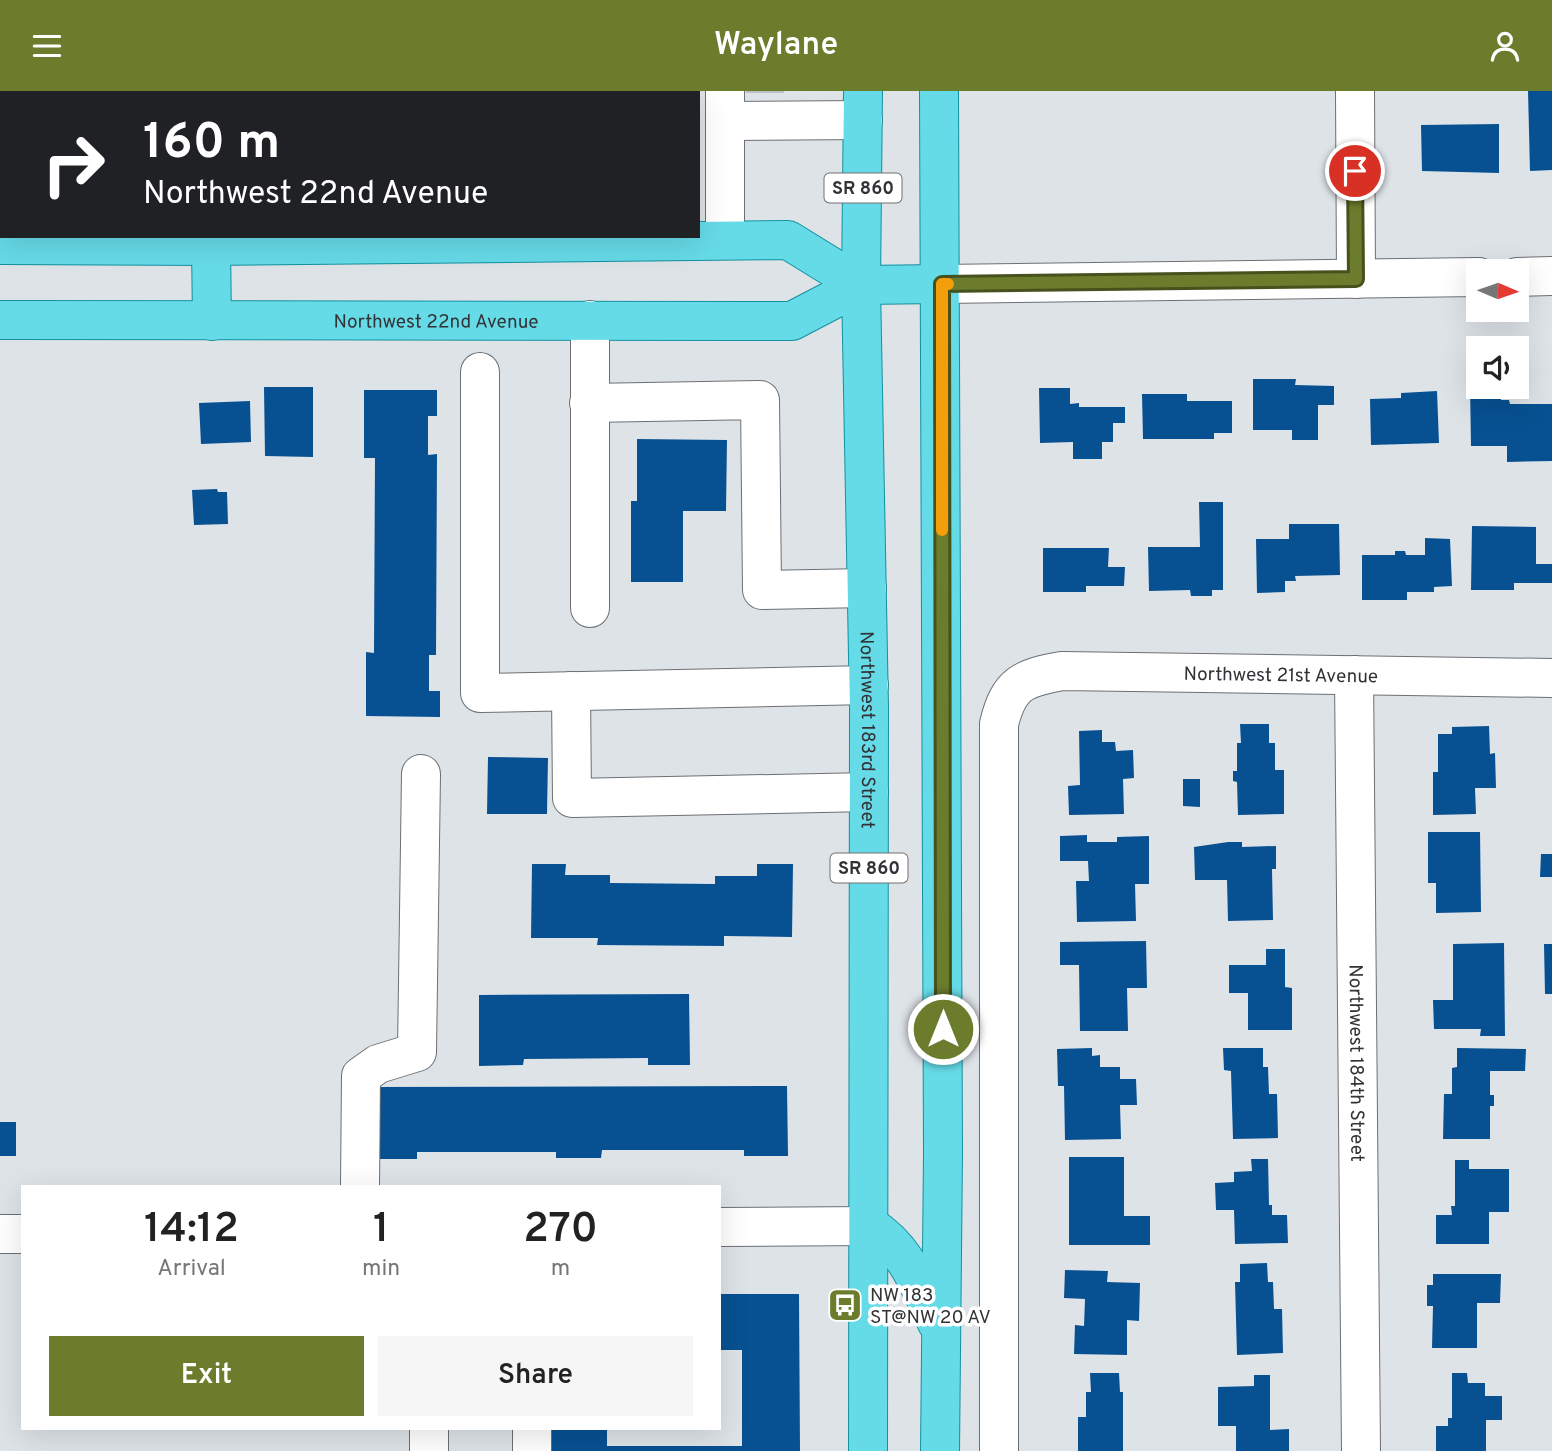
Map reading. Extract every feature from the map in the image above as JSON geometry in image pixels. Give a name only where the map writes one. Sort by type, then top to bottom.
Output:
[{"type":"main road","points":[[940,1451],[941,95]]},
{"type":"main road","name":"Northwest 183rd Street","points":[[863,106],[861,285],[869,685],[868,1451]]},
{"type":"main road","points":[[0,245],[211,241],[788,240],[861,285]]},
{"type":"main road","points":[[211,241],[212,321]]},
{"type":"main road","name":"Northwest 22nd Avenue","points":[[0,320],[792,321],[861,285],[942,284]]},
{"type":"main road","points":[[870,1226],[889,1238],[906,1258],[941,1331]]},
{"type":"street","points":[[1355,91],[1356,279]]},
{"type":"street","points":[[725,240],[725,106],[863,106]]},
{"type":"street","points":[[1530,277],[1552,276]]},
{"type":"street","name":"Northwest 22nd Avenue","points":[[942,284],[1466,277]]},
{"type":"street","points":[[590,320],[590,608]]},
{"type":"street","points":[[480,372],[480,693],[869,685]]},
{"type":"street","points":[[589,403],[760,400],[762,590],[867,588]]},
{"type":"street","name":"Northwest 21st Avenue","points":[[999,1451],[999,724],[1004,705],[1014,686],[1036,675],[1062,671],[1552,678]]},
{"type":"street","name":"Northwest 184th Street","points":[[1354,675],[1361,1451]]},
{"type":"street","points":[[571,691],[572,798],[869,792]]},
{"type":"street","points":[[360,1185],[361,1076],[378,1064],[417,1052],[421,774]]},
{"type":"street","points":[[721,1227],[870,1226]]},
{"type":"street","points":[[0,1234],[21,1234]]},
{"type":"street","points":[[429,1430],[429,1451]]},
{"type":"street","points":[[532,1430],[532,1451]]},
{"type":"building","points":[[1528,91],[1552,91],[1552,170],[1530,171]]},
{"type":"building","points":[[1499,124],[1499,173],[1422,171],[1421,125]]},
{"type":"building","points":[[1253,379],[1296,379],[1295,385],[1334,386],[1334,405],[1318,405],[1318,440],[1292,440],[1292,430],[1253,430]]},
{"type":"building","points":[[264,387],[313,387],[313,457],[265,456]]},
{"type":"building","points":[[1039,388],[1070,388],[1070,404],[1079,403],[1079,407],[1125,407],[1125,423],[1113,423],[1113,442],[1102,442],[1102,459],[1073,459],[1073,442],[1040,443]]},
{"type":"building","points":[[364,390],[437,390],[437,416],[428,416],[428,455],[437,454],[436,655],[429,655],[429,691],[440,691],[440,717],[366,716],[366,652],[374,653],[375,458],[364,458]]},
{"type":"building","points":[[1437,391],[1439,443],[1371,445],[1370,399],[1401,398],[1401,393]]},
{"type":"building","points":[[1142,394],[1187,394],[1187,401],[1232,401],[1232,433],[1214,433],[1214,439],[1143,439]]},
{"type":"building","points":[[1470,399],[1509,400],[1510,404],[1552,404],[1552,461],[1507,462],[1507,446],[1471,446]]},
{"type":"building","points":[[250,401],[251,442],[201,444],[199,403]]},
{"type":"building","points":[[637,439],[727,440],[726,511],[683,511],[683,582],[631,582],[631,501],[637,501]]},
{"type":"building","points":[[217,489],[218,492],[227,492],[228,524],[194,525],[192,490]]},
{"type":"building","points":[[1199,502],[1223,502],[1223,590],[1212,590],[1212,596],[1191,596],[1190,590],[1149,591],[1148,547],[1200,547]]},
{"type":"building","points":[[1289,524],[1339,524],[1340,575],[1295,576],[1296,581],[1285,581],[1285,592],[1257,593],[1256,539],[1289,539]]},
{"type":"building","points":[[1472,526],[1536,527],[1536,564],[1552,564],[1552,583],[1514,583],[1514,590],[1471,590]]},
{"type":"building","points":[[1425,538],[1450,539],[1452,586],[1434,587],[1434,592],[1407,592],[1407,600],[1362,600],[1362,555],[1395,555],[1395,551],[1405,551],[1406,555],[1425,555]]},
{"type":"building","points":[[1043,548],[1109,548],[1108,567],[1125,567],[1124,586],[1086,586],[1086,592],[1043,592]]},
{"type":"building","points":[[1240,724],[1269,724],[1269,743],[1275,743],[1275,770],[1284,770],[1284,814],[1238,815],[1237,782],[1233,781],[1233,771],[1237,771],[1237,743],[1241,743]]},
{"type":"building","points":[[1489,726],[1490,754],[1495,753],[1496,788],[1475,788],[1476,814],[1433,815],[1433,772],[1438,772],[1438,734],[1452,734],[1452,727]]},
{"type":"building","points":[[1102,730],[1102,742],[1115,742],[1116,751],[1133,750],[1134,778],[1123,779],[1124,814],[1069,815],[1068,786],[1080,785],[1079,731]]},
{"type":"building","points":[[488,757],[548,758],[547,814],[487,814]]},
{"type":"building","points":[[1183,779],[1200,779],[1200,807],[1183,806]]},
{"type":"building","points":[[1428,832],[1480,832],[1481,912],[1436,913],[1436,883],[1428,883]]},
{"type":"building","points":[[1087,835],[1087,842],[1117,842],[1117,837],[1149,836],[1149,884],[1135,884],[1136,921],[1077,922],[1076,881],[1089,881],[1088,861],[1060,861],[1060,836]]},
{"type":"building","points":[[1242,842],[1242,847],[1276,846],[1276,869],[1272,869],[1273,920],[1228,921],[1227,880],[1195,880],[1194,847]]},
{"type":"building","points":[[1541,854],[1552,854],[1552,877],[1540,877]]},
{"type":"building","points":[[532,864],[566,864],[565,875],[610,875],[610,883],[715,884],[715,876],[757,876],[757,864],[793,864],[792,937],[724,936],[724,946],[597,945],[598,938],[531,938]]},
{"type":"building","points":[[1146,941],[1147,988],[1127,988],[1128,1031],[1080,1031],[1079,965],[1060,965],[1060,942]]},
{"type":"building","points":[[1504,943],[1505,1036],[1480,1036],[1481,1029],[1434,1029],[1433,1000],[1453,1000],[1453,944]]},
{"type":"building","points":[[1544,944],[1552,944],[1552,994],[1545,994]]},
{"type":"building","points":[[1266,949],[1285,949],[1285,987],[1292,988],[1292,1030],[1248,1030],[1248,993],[1229,993],[1229,965],[1266,965]]},
{"type":"building","points":[[689,994],[690,1065],[648,1065],[648,1058],[524,1059],[523,1065],[479,1066],[479,995]]},
{"type":"building","points":[[1092,1048],[1092,1056],[1100,1055],[1100,1067],[1120,1067],[1120,1079],[1136,1079],[1137,1105],[1120,1105],[1121,1139],[1065,1140],[1064,1086],[1058,1086],[1057,1049]]},
{"type":"building","points":[[1223,1048],[1263,1048],[1263,1067],[1268,1067],[1269,1094],[1277,1094],[1278,1138],[1233,1139],[1231,1071],[1224,1070]]},
{"type":"building","points":[[1457,1048],[1526,1049],[1525,1071],[1490,1071],[1490,1095],[1494,1095],[1494,1106],[1490,1106],[1490,1139],[1443,1139],[1444,1094],[1452,1094],[1452,1068],[1457,1067]]},
{"type":"building","points":[[787,1086],[788,1156],[744,1156],[744,1150],[602,1150],[601,1158],[556,1158],[556,1152],[417,1152],[417,1159],[371,1159],[371,1087]]},
{"type":"building","points":[[0,1122],[16,1122],[16,1156],[0,1156]]},
{"type":"building","points":[[1069,1157],[1124,1157],[1124,1216],[1150,1216],[1150,1245],[1069,1245]]},
{"type":"building","points":[[1251,1159],[1268,1159],[1269,1205],[1272,1205],[1272,1215],[1287,1215],[1288,1243],[1235,1244],[1234,1210],[1216,1210],[1215,1183],[1234,1182],[1234,1172],[1252,1171]]},
{"type":"building","points":[[1455,1160],[1469,1160],[1469,1169],[1509,1169],[1509,1212],[1489,1212],[1489,1244],[1436,1244],[1436,1215],[1452,1215],[1451,1206],[1455,1206]]},
{"type":"building","points":[[1267,1263],[1268,1282],[1273,1282],[1274,1309],[1282,1309],[1283,1353],[1237,1355],[1235,1282],[1240,1282],[1240,1264]]},
{"type":"building","points":[[1065,1270],[1108,1271],[1107,1282],[1140,1283],[1139,1321],[1127,1320],[1127,1355],[1074,1354],[1075,1325],[1084,1326],[1085,1299],[1064,1298]]},
{"type":"building","points":[[1433,1274],[1501,1274],[1500,1303],[1477,1303],[1477,1348],[1432,1348],[1433,1306],[1427,1306],[1427,1285],[1433,1285]]},
{"type":"building","points":[[721,1294],[799,1294],[800,1451],[551,1451],[551,1430],[607,1430],[607,1446],[742,1446],[742,1350],[721,1350]]},
{"type":"building","points":[[1090,1373],[1119,1373],[1120,1392],[1123,1392],[1123,1451],[1078,1451],[1078,1417],[1086,1417],[1086,1392],[1091,1392]]},
{"type":"building","points":[[1452,1373],[1467,1373],[1468,1383],[1485,1383],[1485,1396],[1502,1396],[1502,1420],[1486,1420],[1486,1451],[1436,1451],[1436,1426],[1448,1426],[1448,1418],[1452,1418]]},
{"type":"building","points":[[1254,1375],[1270,1375],[1270,1430],[1289,1429],[1289,1451],[1236,1451],[1236,1426],[1218,1426],[1218,1387],[1254,1386]]},
{"type":"slow traffic","points":[[942,530],[942,284],[948,284]]},
{"type":"place","name":"NW 183 ST@NW 20 AV","points":[[845,1305]]},
{"type":"route","points":[[943,1029],[942,284],[1356,279],[1355,171]]}]
